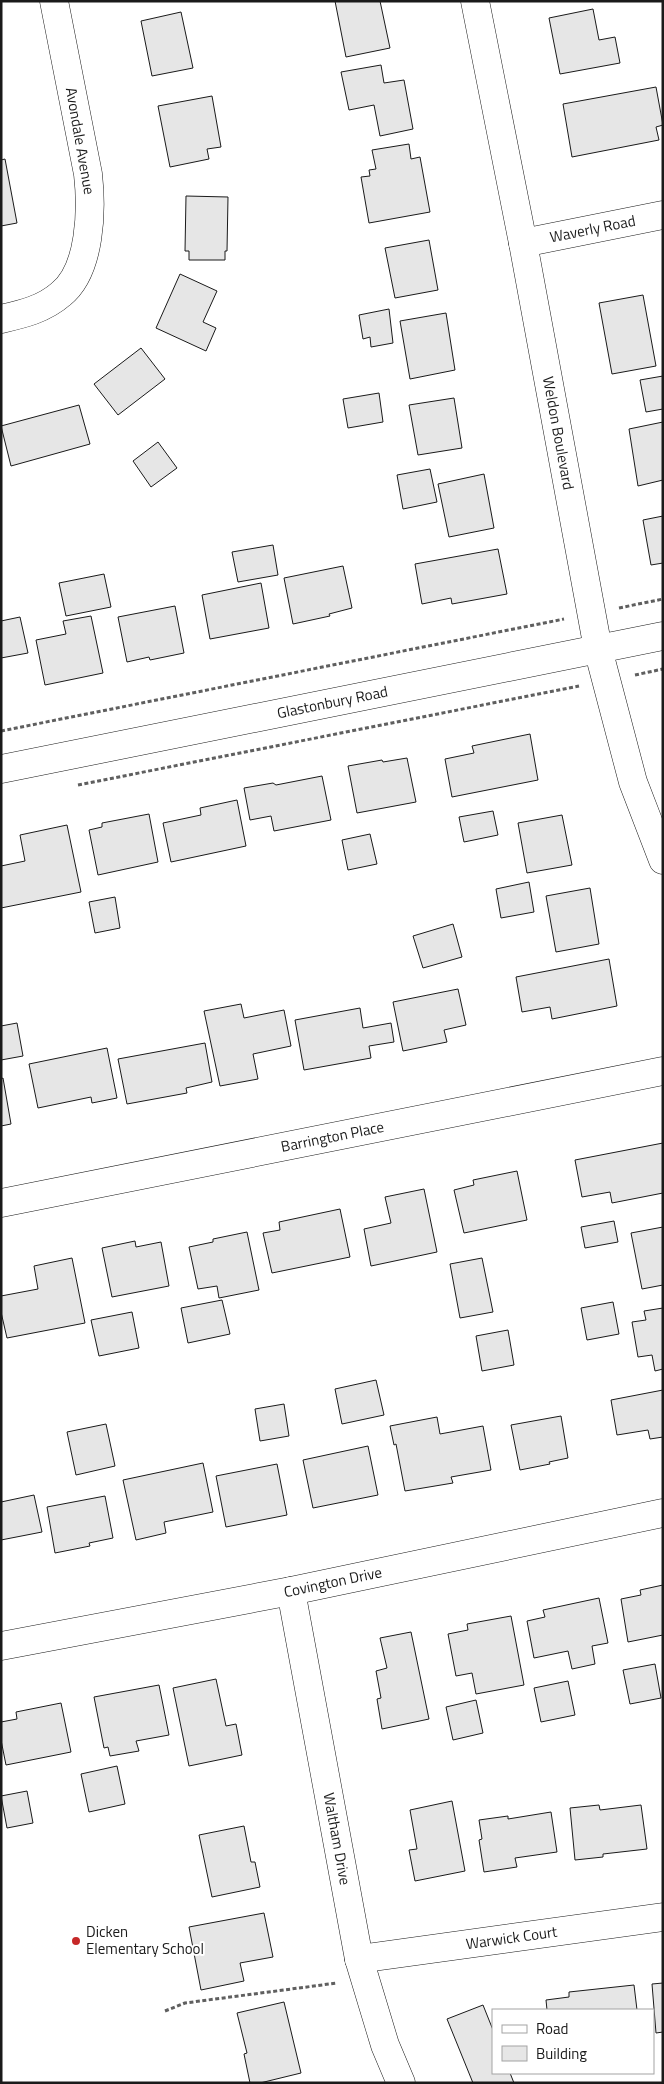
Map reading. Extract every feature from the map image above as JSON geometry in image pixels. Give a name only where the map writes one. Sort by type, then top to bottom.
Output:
[{"type":"street","name":"Avondale Avenue","points":[[1,319],[34,311],[61,294],[74,280],[86,245],[91,203],[88,174],[54,1]]},
{"type":"street","name":"Weldon Boulevard","points":[[475,1],[523,242],[598,649],[634,782],[663,860]]},
{"type":"street","name":"Waverly Road","points":[[523,242],[663,215]]},
{"type":"street","name":"Glastonbury Road","points":[[1,769],[663,636]]},
{"type":"street","name":"Barrington Place","points":[[1,1204],[663,1072]]},
{"type":"street","name":"Covington Drive","points":[[1,1646],[291,1591],[663,1512]]},
{"type":"street","name":"Waltham Drive","points":[[291,1591],[362,1969],[385,2045],[401,2083]]},
{"type":"street","name":"Warwick Court","points":[[362,1969],[663,1917]]},
{"type":"path","points":[[1,731],[663,599]]},
{"type":"path","points":[[69,787],[663,670]]},
{"type":"path","points":[[165,2010],[185,2003],[362,1969]]},
{"type":"building","points":[[335,1],[380,1],[390,48],[346,57]]},
{"type":"building","points":[[593,9],[599,40],[615,37],[620,63],[560,74],[549,18]]},
{"type":"building","points":[[181,12],[193,68],[152,76],[141,21]]},
{"type":"building","points":[[381,65],[384,83],[404,80],[413,129],[380,136],[374,105],[349,110],[341,72]]},
{"type":"building","points":[[656,87],[663,125],[656,127],[659,140],[572,157],[563,104]]},
{"type":"building","points":[[212,96],[221,147],[207,149],[209,159],[170,167],[158,106]]},
{"type":"building","points":[[409,144],[411,159],[420,157],[430,212],[369,223],[361,177],[370,176],[369,170],[376,169],[372,150]]},
{"type":"building","points":[[5,159],[17,223],[1,226],[1,160]]},
{"type":"building","points":[[186,196],[228,197],[227,251],[225,251],[225,260],[189,260],[189,251],[185,251]]},
{"type":"building","points":[[429,240],[438,290],[395,298],[385,248]]},
{"type":"building","points":[[180,274],[217,291],[203,322],[216,328],[206,351],[156,328]]},
{"type":"building","points":[[643,295],[656,366],[612,374],[599,303]]},
{"type":"building","points":[[389,309],[393,343],[371,347],[370,337],[363,339],[359,315]]},
{"type":"building","points":[[446,313],[455,370],[410,379],[400,321]]},
{"type":"building","points":[[141,348],[165,379],[118,415],[94,384]]},
{"type":"building","points":[[663,376],[663,409],[646,412],[640,380]]},
{"type":"building","points":[[379,393],[383,422],[348,428],[343,399]]},
{"type":"building","points":[[454,398],[462,448],[418,455],[409,405]]},
{"type":"building","points":[[79,405],[90,444],[11,466],[1,426]]},
{"type":"building","points":[[663,422],[663,480],[638,486],[629,429]]},
{"type":"building","points":[[158,442],[177,468],[151,487],[133,461]]},
{"type":"building","points":[[430,469],[437,502],[403,509],[397,475]]},
{"type":"building","points":[[484,474],[494,528],[449,537],[438,484]]},
{"type":"building","points":[[663,516],[663,563],[651,565],[643,520]]},
{"type":"building","points":[[273,545],[278,575],[238,582],[232,552]]},
{"type":"building","points":[[498,549],[507,594],[452,604],[451,598],[422,604],[415,564]]},
{"type":"building","points":[[343,566],[352,608],[329,614],[330,616],[293,624],[284,578]]},
{"type":"building","points":[[104,574],[111,607],[66,616],[59,583]]},
{"type":"building","points":[[261,583],[269,628],[210,639],[202,595]]},
{"type":"building","points":[[175,606],[184,653],[150,660],[149,657],[127,662],[118,617]]},
{"type":"building","points":[[91,616],[103,673],[45,685],[36,640],[66,634],[63,621]]},
{"type":"building","points":[[20,617],[28,653],[1,658],[1,621]]},
{"type":"building","points":[[530,734],[538,780],[452,797],[445,759],[474,753],[472,746]]},
{"type":"building","points":[[407,758],[416,802],[357,813],[348,766]]},
{"type":"building","points":[[322,776],[331,820],[274,831],[271,816],[250,820],[244,788],[273,783],[276,785]]},
{"type":"building","points":[[237,800],[246,846],[171,862],[163,823],[201,815],[200,808]]},
{"type":"building","points":[[493,811],[498,835],[464,842],[459,817]]},
{"type":"building","points":[[149,814],[158,862],[98,875],[89,830],[102,827],[102,823]]},
{"type":"building","points":[[562,815],[572,865],[527,873],[518,823]]},
{"type":"building","points":[[67,825],[81,892],[1,908],[1,866],[25,861],[20,835]]},
{"type":"building","points":[[370,834],[377,864],[348,870],[342,840]]},
{"type":"building","points":[[529,882],[534,912],[501,918],[496,889]]},
{"type":"building","points":[[590,888],[599,944],[556,952],[546,896]]},
{"type":"building","points":[[115,897],[120,928],[95,933],[89,902]]},
{"type":"building","points":[[453,924],[462,957],[423,968],[413,936]]},
{"type":"building","points":[[609,959],[617,1006],[552,1019],[550,1007],[522,1012],[516,977]]},
{"type":"building","points":[[458,989],[466,1025],[444,1030],[447,1042],[403,1051],[393,1002]]},
{"type":"building","points":[[241,1004],[244,1018],[284,1010],[291,1046],[253,1054],[258,1079],[220,1086],[204,1011]]},
{"type":"building","points":[[360,1008],[363,1028],[391,1023],[394,1042],[369,1046],[371,1058],[304,1070],[295,1020]]},
{"type":"building","points":[[17,1023],[23,1056],[1,1060],[1,1026]]},
{"type":"building","points":[[205,1043],[212,1082],[186,1088],[187,1093],[127,1104],[118,1059]]},
{"type":"building","points":[[107,1048],[117,1098],[92,1103],[91,1097],[38,1108],[29,1064]]},
{"type":"building","points":[[3,1078],[11,1124],[1,1126],[1,1079]]},
{"type":"building","points":[[663,1143],[663,1193],[612,1203],[610,1192],[582,1197],[575,1160]]},
{"type":"building","points":[[517,1171],[527,1220],[464,1233],[454,1190],[474,1185],[473,1180]]},
{"type":"building","points":[[424,1189],[437,1252],[371,1266],[364,1229],[391,1223],[385,1197]]},
{"type":"building","points":[[340,1209],[350,1257],[272,1273],[263,1233],[280,1230],[279,1222]]},
{"type":"building","points":[[614,1221],[618,1242],[585,1248],[581,1227]]},
{"type":"building","points":[[663,1227],[663,1285],[642,1289],[631,1233]]},
{"type":"building","points":[[247,1232],[259,1290],[219,1298],[217,1286],[198,1289],[189,1247],[213,1242],[213,1239]]},
{"type":"building","points":[[135,1241],[136,1247],[161,1242],[169,1286],[112,1297],[102,1248]]},
{"type":"building","points":[[72,1258],[85,1323],[7,1338],[1,1312],[1,1296],[38,1289],[34,1266]]},
{"type":"building","points":[[482,1258],[493,1312],[460,1318],[450,1264]]},
{"type":"building","points":[[222,1300],[230,1334],[188,1343],[181,1308]]},
{"type":"building","points":[[613,1302],[619,1334],[587,1340],[581,1308]]},
{"type":"building","points":[[663,1308],[663,1369],[655,1371],[652,1355],[638,1357],[632,1322],[646,1320],[644,1311]]},
{"type":"building","points":[[132,1312],[139,1348],[99,1356],[91,1320]]},
{"type":"building","points":[[508,1330],[514,1365],[482,1371],[476,1336]]},
{"type":"building","points":[[376,1380],[384,1415],[342,1424],[335,1389]]},
{"type":"building","points":[[663,1390],[663,1437],[650,1439],[648,1430],[617,1435],[611,1400]]},
{"type":"building","points":[[284,1404],[289,1436],[260,1441],[255,1409]]},
{"type":"building","points":[[561,1416],[568,1458],[520,1470],[511,1425]]},
{"type":"building","points":[[437,1417],[440,1434],[483,1426],[491,1470],[451,1477],[453,1483],[405,1491],[396,1444],[394,1445],[390,1426]]},
{"type":"building","points":[[106,1424],[115,1466],[76,1475],[67,1432]]},
{"type":"building","points":[[368,1446],[378,1495],[313,1508],[303,1460]]},
{"type":"building","points":[[203,1463],[213,1512],[164,1522],[166,1533],[136,1540],[123,1480]]},
{"type":"building","points":[[277,1464],[287,1515],[226,1527],[216,1476]]},
{"type":"building","points":[[34,1495],[42,1532],[1,1540],[1,1502]]},
{"type":"building","points":[[105,1496],[113,1538],[89,1543],[90,1546],[55,1553],[47,1507]]},
{"type":"building","points":[[663,1585],[663,1635],[628,1642],[621,1599],[641,1595],[640,1590]]},
{"type":"building","points":[[599,1598],[608,1643],[592,1646],[595,1664],[572,1669],[568,1651],[534,1658],[527,1621],[545,1617],[543,1610]]},
{"type":"building","points":[[511,1616],[524,1685],[476,1694],[472,1673],[456,1676],[448,1634],[468,1630],[467,1624]]},
{"type":"building","points":[[411,1632],[429,1719],[382,1729],[377,1699],[381,1698],[376,1671],[387,1668],[380,1638]]},
{"type":"building","points":[[655,1664],[661,1698],[630,1704],[623,1670]]},
{"type":"building","points":[[216,1679],[226,1726],[236,1724],[242,1755],[189,1766],[173,1688]]},
{"type":"building","points":[[568,1681],[575,1715],[541,1722],[534,1688]]},
{"type":"building","points":[[159,1685],[169,1735],[136,1741],[139,1751],[110,1756],[108,1747],[104,1748],[94,1697]]},
{"type":"building","points":[[476,1700],[483,1733],[453,1740],[446,1707]]},
{"type":"building","points":[[61,1703],[71,1752],[6,1765],[1,1740],[1,1722],[17,1719],[16,1712]]},
{"type":"building","points":[[117,1766],[125,1804],[89,1812],[81,1774]]},
{"type":"building","points":[[27,1791],[33,1823],[7,1828],[1,1796]]},
{"type":"building","points":[[452,1801],[465,1871],[415,1881],[409,1850],[417,1849],[410,1810]]},
{"type":"building","points":[[599,1805],[600,1810],[641,1805],[647,1849],[603,1854],[603,1857],[575,1860],[570,1808]]},
{"type":"building","points":[[551,1812],[557,1852],[515,1858],[517,1867],[484,1872],[479,1840],[482,1839],[479,1820],[508,1816],[508,1819]]},
{"type":"building","points":[[244,1826],[251,1862],[255,1862],[260,1887],[212,1897],[199,1835]]},
{"type":"building","points":[[264,1913],[273,1957],[240,1963],[244,1981],[201,1990],[189,1927]]},
{"type":"building","points":[[663,1983],[663,2032],[656,2033],[652,1984]]},
{"type":"building","points":[[634,1985],[637,2009],[547,2009],[546,2000],[569,1997],[569,1992]]},
{"type":"building","points":[[284,2002],[301,2073],[260,2083],[250,2083],[244,2054],[247,2053],[237,2013]]},
{"type":"building","points":[[483,2005],[492,2028],[492,2074],[510,2074],[514,2083],[473,2083],[447,2019]]},
{"type":"place","name":"Dicken Elementary School","points":[[76,1941]]}]
